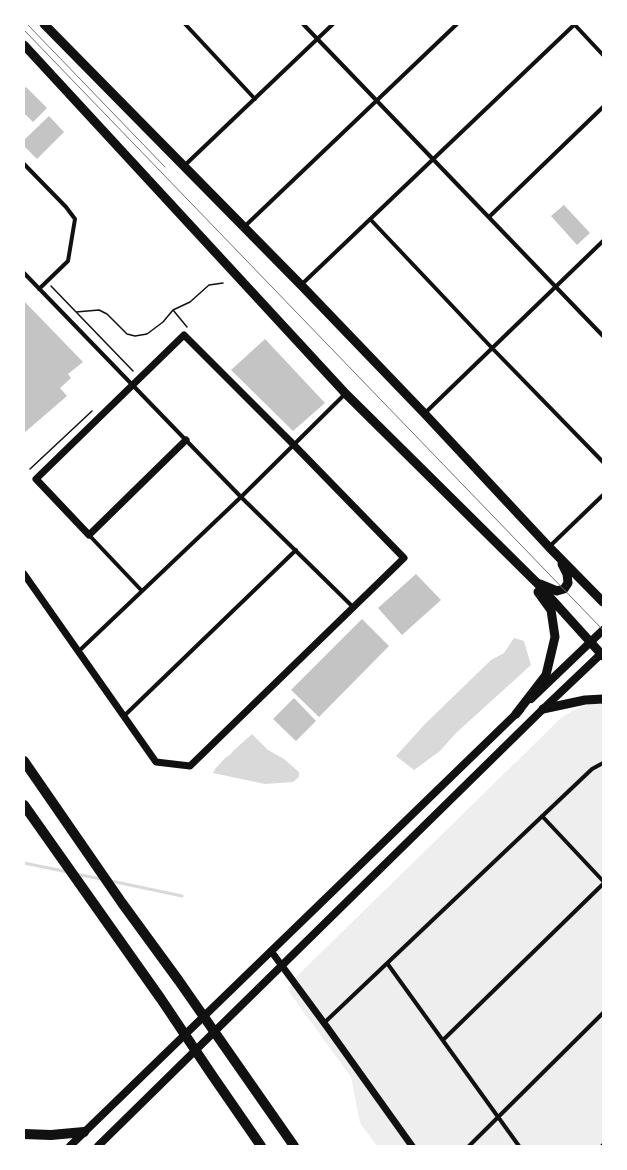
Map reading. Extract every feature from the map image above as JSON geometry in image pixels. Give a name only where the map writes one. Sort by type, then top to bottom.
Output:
[{"type":"highway","points":[[24,761],[122,903],[179,981],[294,1146]]},
{"type":"highway","points":[[24,805],[161,999],[261,1146]]},
{"type":"highway","points":[[24,1134],[51,1135],[84,1132]]},
{"type":"main road","points":[[44,24],[301,285],[603,602]]},
{"type":"main road","points":[[24,46],[346,394],[536,583],[602,654],[543,709],[98,1146]]},
{"type":"main road","points":[[536,583],[557,591],[564,589],[568,583],[568,574],[552,550]]},
{"type":"main road","points":[[516,714],[546,675],[555,637],[551,610],[520,567]]},
{"type":"main road","points":[[70,1146],[603,630]]},
{"type":"main road","points":[[543,709],[585,700],[603,699]]},
{"type":"street","points":[[185,24],[255,99]]},
{"type":"street","points":[[303,24],[603,336]]},
{"type":"street","points":[[184,167],[333,24]]},
{"type":"street","points":[[244,227],[457,24]]},
{"type":"street","points":[[301,285],[574,24],[603,55]]},
{"type":"street","points":[[489,217],[603,107]]},
{"type":"street","points":[[24,164],[66,207],[75,219],[68,261],[39,289]]},
{"type":"street","points":[[370,219],[492,348],[603,462]]},
{"type":"street","points":[[424,413],[603,241]]},
{"type":"street","points":[[24,273],[241,497],[354,608]]},
{"type":"street","points":[[24,574],[156,762],[190,766],[404,558],[184,335],[36,479],[142,591]]},
{"type":"street","points":[[79,651],[241,497],[346,394]]},
{"type":"street","points":[[90,535],[186,440]]},
{"type":"street","points":[[552,550],[603,495]]},
{"type":"street","points":[[124,716],[296,550]]},
{"type":"street","points":[[324,1024],[592,769],[603,763]]},
{"type":"street","points":[[442,1040],[603,883],[542,816]]},
{"type":"street","points":[[271,951],[412,1146]]},
{"type":"street","points":[[388,963],[518,1146]]},
{"type":"street","points":[[469,1146],[603,1012]]},
{"type":"path","points":[[76,312],[99,310],[107,314],[127,334],[135,336],[147,334],[156,328],[173,310],[190,302],[209,285],[224,283]]},
{"type":"path","points":[[51,286],[133,371]]},
{"type":"path","points":[[173,310],[188,327]]},
{"type":"path","points":[[30,469],[95,409]]},
{"type":"shaded area","points":[[514,638],[524,641],[531,665],[456,733],[440,751],[414,770],[396,756],[425,724],[491,660],[504,653]]},
{"type":"shaded area","points":[[593,702],[603,702],[603,1146],[414,1146],[296,981],[296,977],[560,719],[572,711]]},
{"type":"shaded area","points":[[252,734],[268,750],[284,759],[299,772],[299,777],[293,782],[265,784],[213,773],[225,758]]},
{"type":"shaded area","points":[[291,985],[295,988],[408,1146],[377,1146],[360,1123],[351,1077],[290,993],[288,987]]},
{"type":"building","points":[[26,87],[47,108],[33,122],[24,113],[24,89]]},
{"type":"building","points":[[49,116],[64,132],[37,159],[24,146],[24,140]]},
{"type":"building","points":[[564,205],[590,233],[577,245],[551,216]]},
{"type":"building","points":[[24,301],[83,362],[68,374],[71,378],[60,388],[67,396],[24,433]]},
{"type":"building","points":[[265,339],[325,403],[293,431],[231,370]]},
{"type":"building","points":[[416,574],[441,600],[402,635],[378,608]]},
{"type":"building","points":[[362,619],[389,646],[319,717],[291,690]]},
{"type":"building","points":[[294,698],[316,721],[296,741],[273,719]]},
{"type":"waterway","points":[[24,863],[68,872]]},
{"type":"waterway","points":[[76,874],[101,879]]},
{"type":"waterway","points":[[111,881],[182,896]]},
{"type":"tram line","points":[[27,24],[165,167]]},
{"type":"tram line","points":[[24,30],[603,630]]}]
